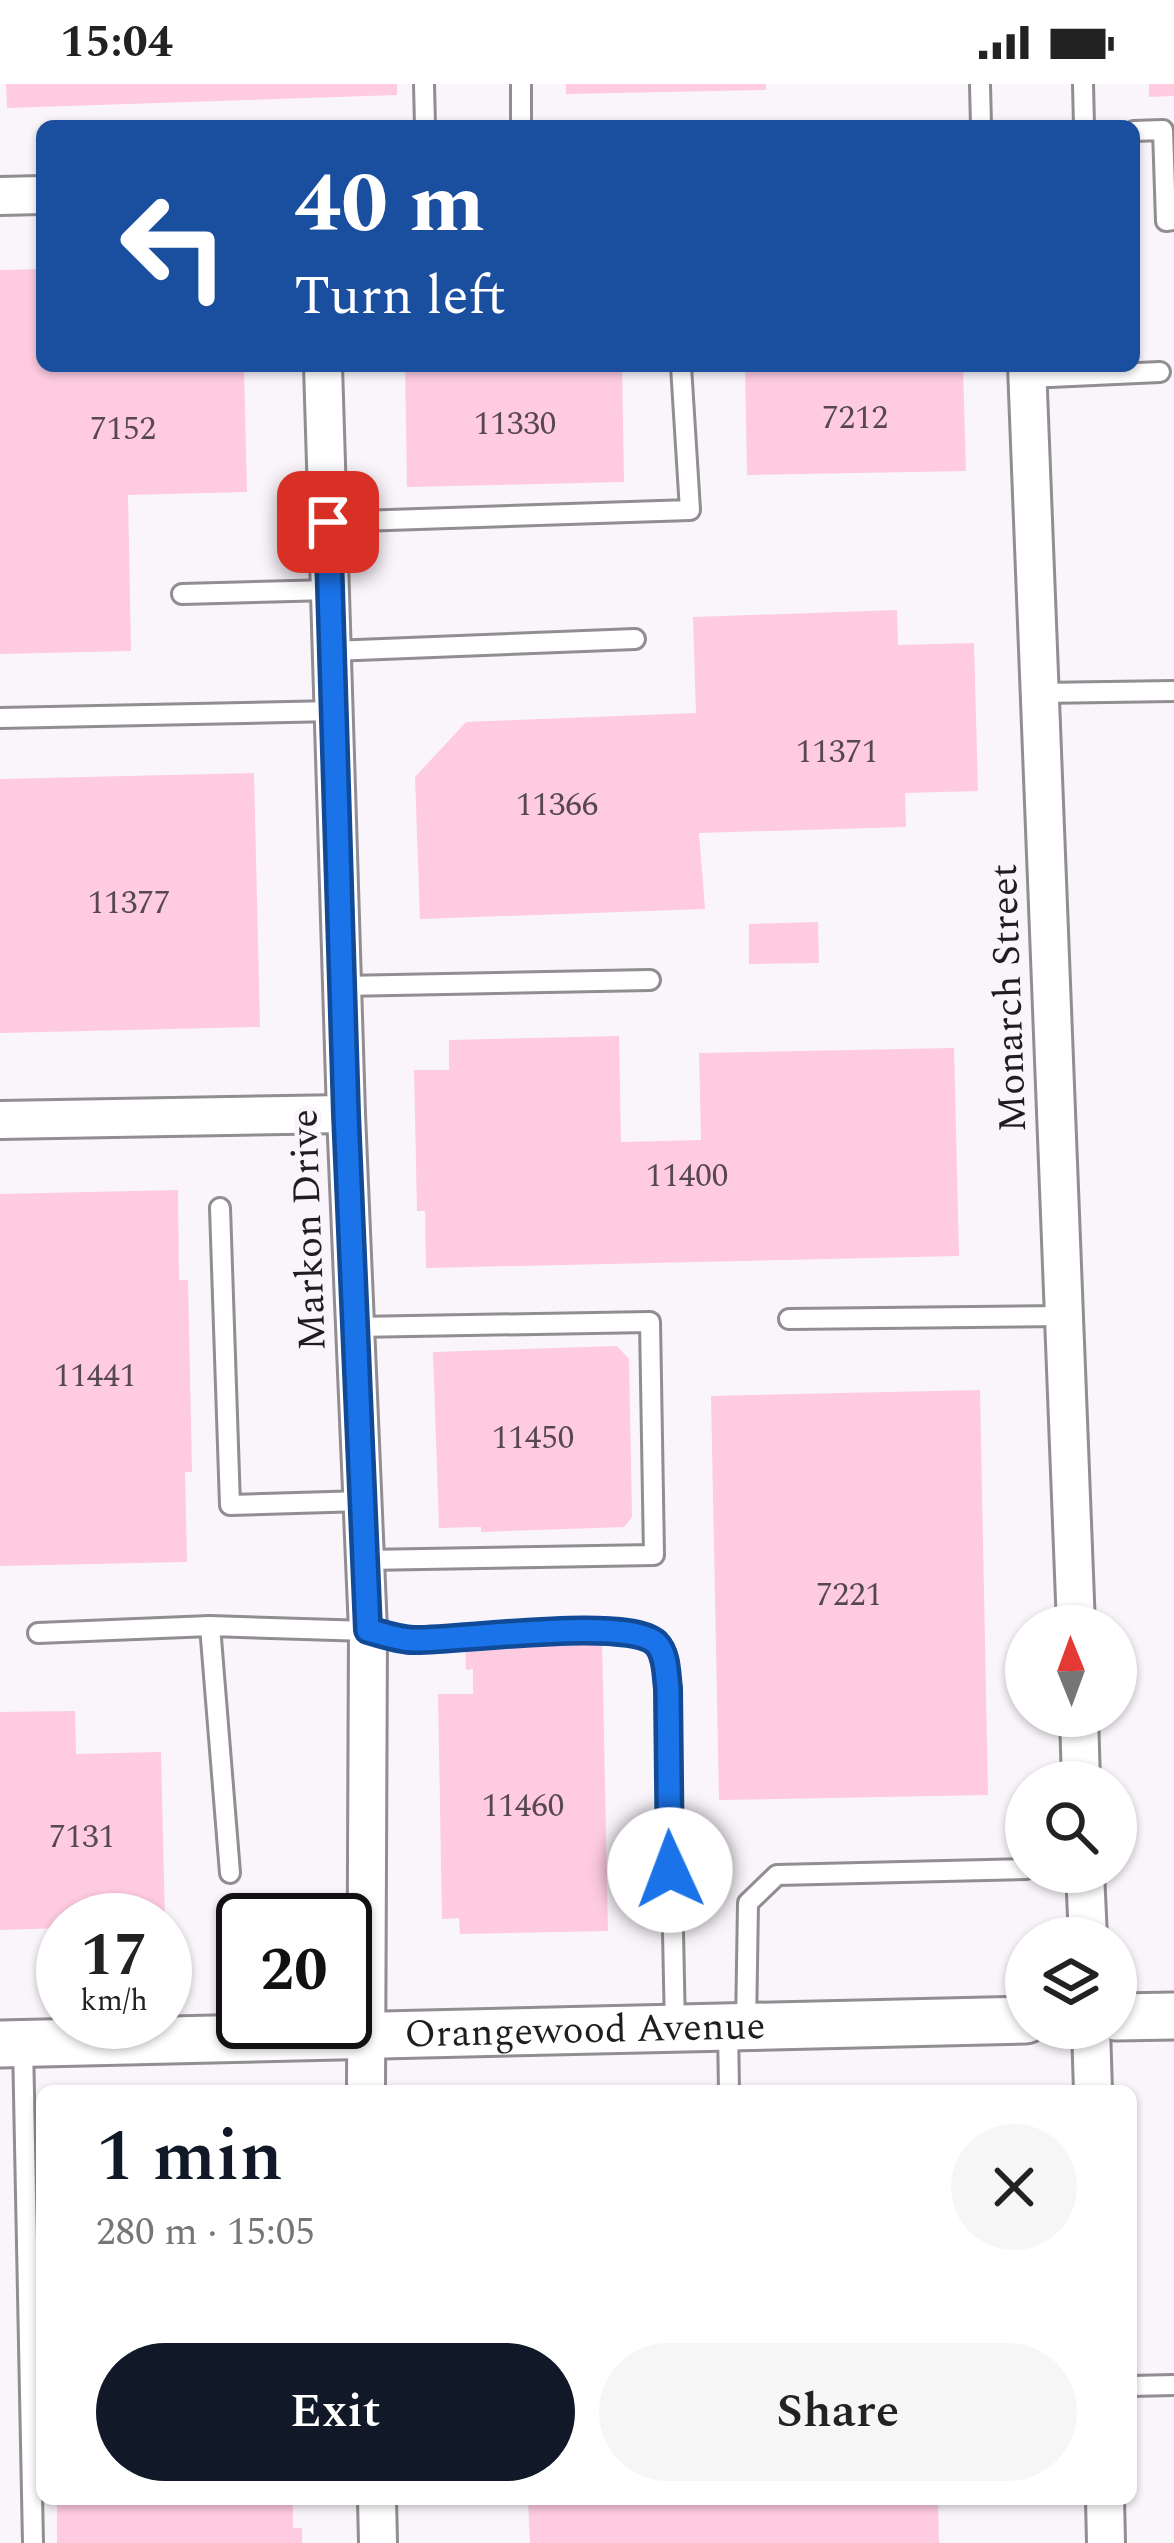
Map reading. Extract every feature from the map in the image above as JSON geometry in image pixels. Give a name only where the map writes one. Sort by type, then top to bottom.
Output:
[{"type":"street","points":[[0,196],[36,195]]},
{"type":"street","name":"Markon Drive","points":[[323,372],[346,1114],[368,1630],[366,1893]]},
{"type":"street","name":"Monarch Street","points":[[1027,372],[1075,1605]]},
{"type":"street","points":[[0,1120],[346,1114]]},
{"type":"street","points":[[1137,2017],[1174,2016]]},
{"type":"street","name":"Orangewood Avenue","points":[[372,2035],[1005,2021]]},
{"type":"street","name":"Orangewood Avenue","points":[[11,2044],[216,2039]]},
{"type":"street","name":"Markon Drive","points":[[366,2049],[367,2085]]},
{"type":"street","points":[[1092,2049],[1093,2085]]},
{"type":"street","points":[[377,2505],[378,2543]]},
{"type":"street","points":[[1105,2505],[1106,2543]]},
{"type":"lane","points":[[424,84],[425,120]]},
{"type":"lane","points":[[521,84],[521,120]]},
{"type":"lane","points":[[980,84],[981,120]]},
{"type":"lane","points":[[1083,84],[1084,120]]},
{"type":"lane","points":[[1140,131],[1163,130],[1166,220],[1174,220]]},
{"type":"lane","points":[[328,522],[690,510],[681,372]]},
{"type":"lane","points":[[1027,372],[1160,372]]},
{"type":"lane","points":[[182,595],[330,590]]},
{"type":"lane","points":[[332,651],[635,639]]},
{"type":"lane","points":[[1040,693],[1174,691]]},
{"type":"lane","points":[[0,718],[334,711]]},
{"type":"lane","points":[[342,986],[650,980]]},
{"type":"lane","points":[[220,1208],[230,1505],[363,1501]]},
{"type":"lane","points":[[789,1319],[1064,1316]]},
{"type":"lane","points":[[355,1327],[650,1322],[654,1555],[365,1560]]},
{"type":"lane","points":[[210,1625],[230,1873]]},
{"type":"lane","points":[[38,1633],[210,1625],[368,1630],[410,1640],[601,1630],[656,1643],[668,1688],[675,2029]]},
{"type":"lane","points":[[730,2085],[748,1903],[777,1875],[1005,1870]]},
{"type":"lane","points":[[11,2044],[33,2543]]},
{"type":"lane","points":[[1137,2386],[1174,2385]]},
{"type":"building","points":[[6,84],[397,84],[397,95],[7,108]]},
{"type":"building","points":[[566,84],[766,84],[766,90],[566,94]]},
{"type":"building","points":[[1149,84],[1174,84],[1174,96],[1149,97]]},
{"type":"building","points":[[36,269],[36,372],[244,372],[247,492],[128,495],[131,651],[0,654],[0,270]]},
{"type":"building","points":[[405,372],[622,372],[624,482],[407,487]]},
{"type":"building","points":[[745,372],[963,372],[966,471],[747,475]]},
{"type":"building","points":[[897,610],[898,645],[974,643],[978,791],[905,793],[906,827],[699,833],[705,909],[420,919],[415,777],[466,722],[696,713],[693,617]]},
{"type":"building","points":[[254,773],[260,1027],[0,1033],[0,779]]},
{"type":"building","points":[[818,922],[819,963],[749,964],[749,924]]},
{"type":"building","points":[[619,1036],[621,1142],[701,1140],[699,1053],[954,1048],[959,1256],[426,1268],[425,1211],[417,1211],[414,1070],[449,1070],[449,1040]]},
{"type":"building","points":[[178,1190],[179,1280],[188,1280],[192,1472],[185,1472],[187,1562],[0,1566],[0,1194]]},
{"type":"building","points":[[617,1346],[629,1359],[632,1517],[624,1527],[481,1532],[481,1527],[439,1528],[433,1352]]},
{"type":"building","points":[[980,1390],[988,1795],[719,1800],[711,1396]]},
{"type":"building","points":[[602,1639],[608,1931],[460,1934],[459,1918],[442,1919],[438,1694],[473,1694],[473,1669],[466,1670],[465,1642]]},
{"type":"building","points":[[75,1711],[76,1754],[161,1752],[164,1893],[36,1893],[36,1929],[0,1930],[0,1712]]},
{"type":"building","points":[[57,2505],[293,2505],[293,2528],[302,2528],[302,2543],[57,2543]]},
{"type":"building","points":[[528,2505],[938,2505],[939,2543],[530,2543]]},
{"type":"route","points":[[328,522],[368,1630],[410,1640],[601,1630],[656,1643],[668,1688],[670,1870]]}]
